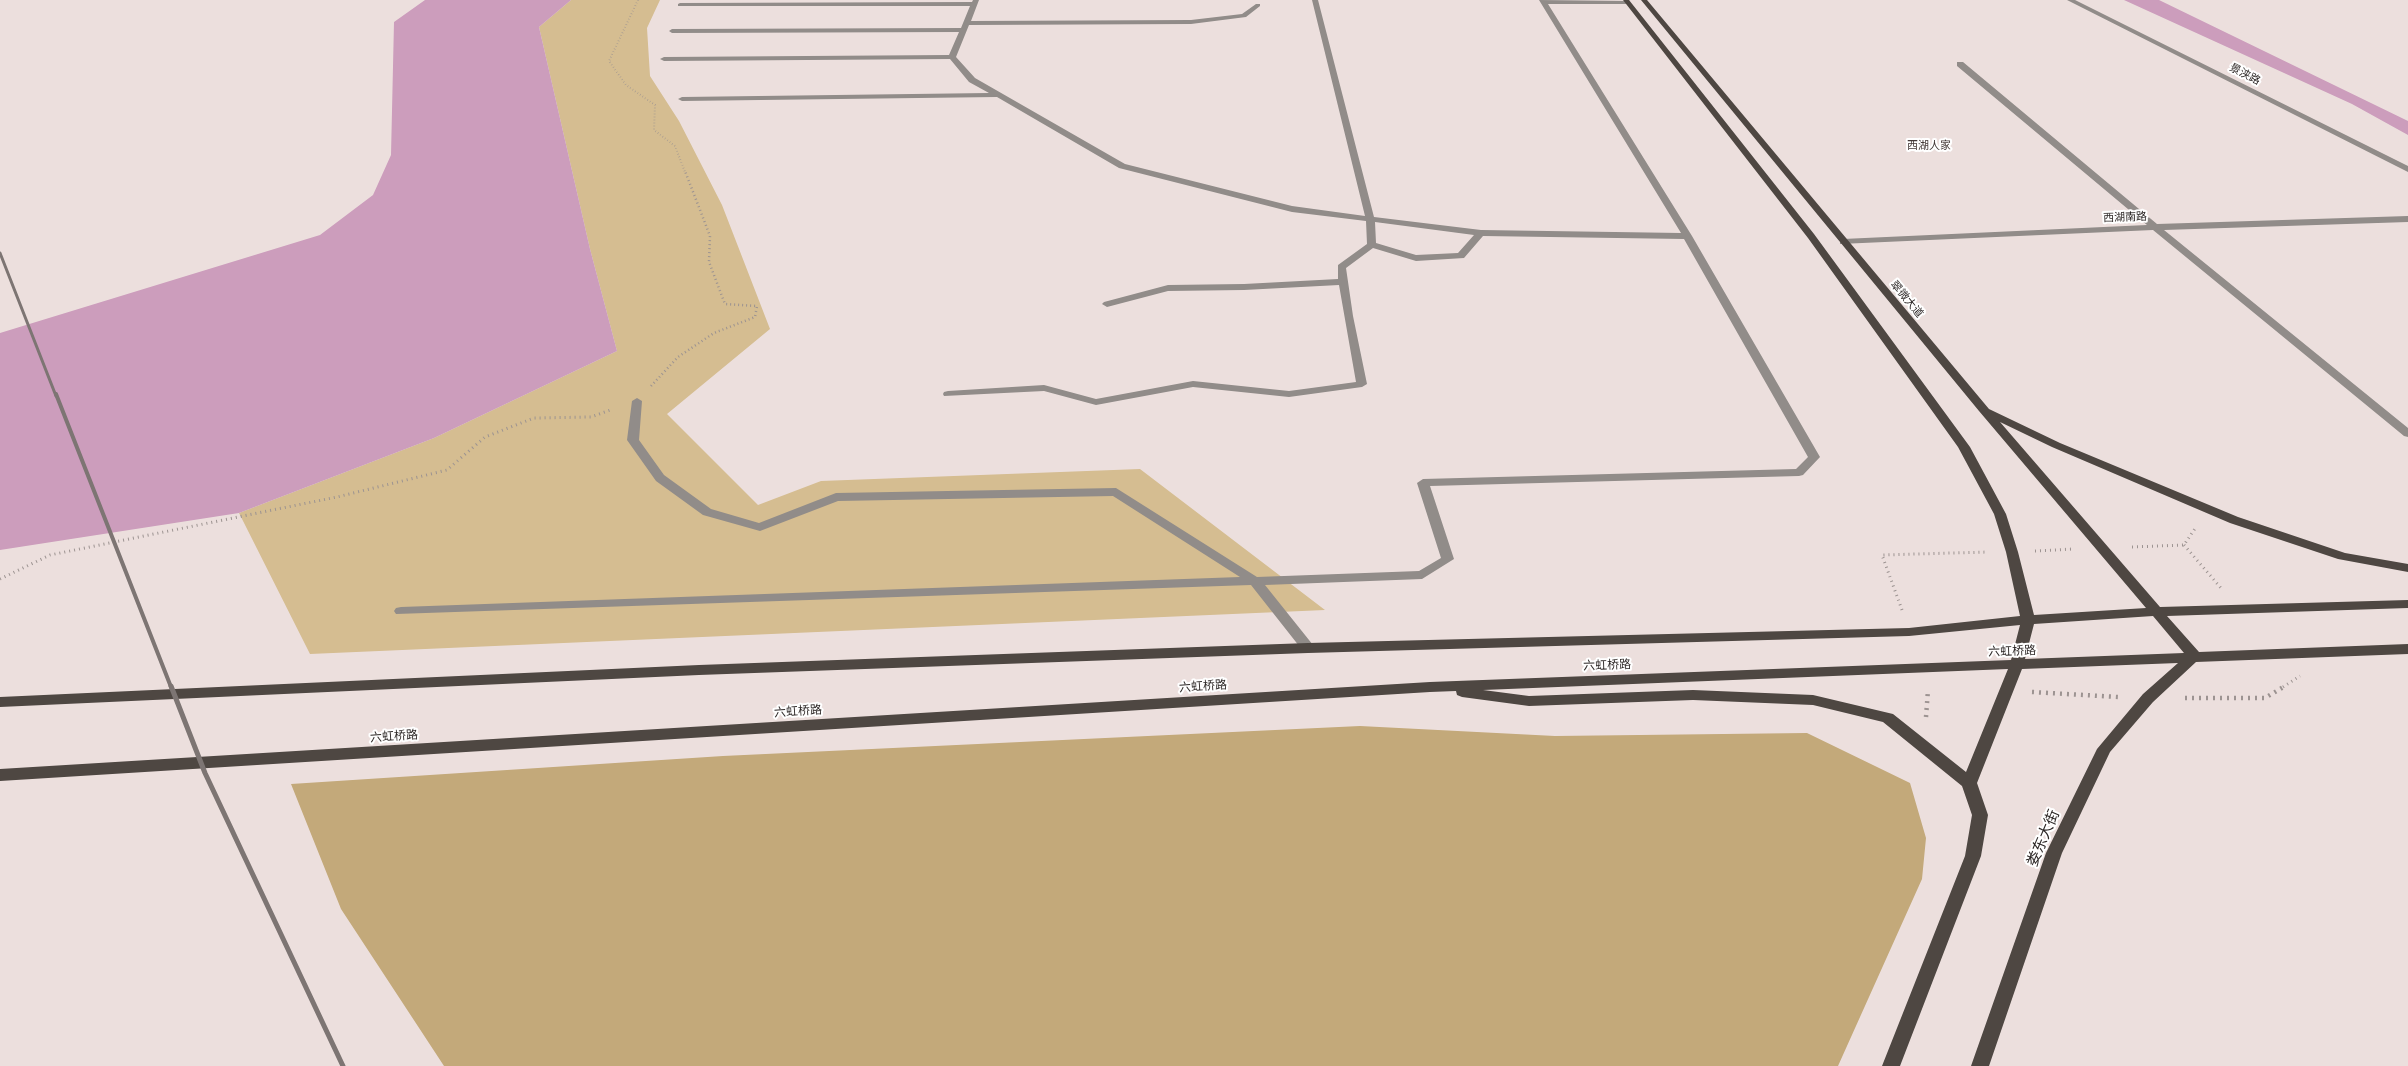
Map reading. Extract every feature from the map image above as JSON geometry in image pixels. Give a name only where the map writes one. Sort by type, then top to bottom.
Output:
[{"type":"main road","name":"翠微大道","points":[[1644,0],[1983,409],[2154,612],[2194,656]]},
{"type":"main road","points":[[1627,1],[1811,236],[1964,447],[2000,514],[2012,552],[2028,620],[2016,666],[1969,783]]},
{"type":"main road","points":[[1983,409],[2056,445],[2234,520],[2343,556],[2408,568]]},
{"type":"main road","name":"六虹桥路","points":[[0,702],[690,670],[1308,648],[1909,632],[2028,620],[2154,612],[2408,604]]},
{"type":"main road","name":"六虹桥路","points":[[0,775],[1430,687],[2016,666],[2194,656],[2408,649]]},
{"type":"main road","name":"娄东大街","points":[[1980,1066],[2054,853],[2104,749],[2148,698],[2194,656]]},
{"type":"main road","points":[[1430,687],[1529,701],[1693,695],[1813,700],[1888,718],[1969,783],[1980,815],[1973,856],[1890,1066]]},
{"type":"street","points":[[1315,0],[1370,219],[1372,245]]},
{"type":"street","name":"景浃路","points":[[2070,0],[2408,169]]},
{"type":"street","points":[[1543,1],[1627,1]]},
{"type":"street","points":[[401,611],[1422,575],[1448,559],[1423,482],[1799,472],[1814,456],[1687,236],[1543,1]]},
{"type":"street","points":[[680,5],[975,2],[963,26],[952,57]]},
{"type":"street","points":[[672,31],[1192,22],[1244,16],[1258,5]]},
{"type":"street","points":[[664,59],[952,57],[972,80],[1122,166],[1292,209],[1481,233],[1687,236]]},
{"type":"street","points":[[1960,64],[2154,227],[2408,434]]},
{"type":"street","points":[[682,99],[998,95]]},
{"type":"street","name":"西湖南路","points":[[1843,242],[2154,227],[2408,219]]},
{"type":"street","points":[[1372,245],[1416,258],[1461,256],[1481,233]]},
{"type":"street","points":[[948,394],[1044,388],[1096,402],[1193,384],[1290,394],[1362,384],[1348,316],[1341,267],[1372,245]]},
{"type":"street","points":[[1107,304],[1168,288],[1244,287],[1343,282]]},
{"type":"street","points":[[637,401],[633,440],[660,478],[707,512],[760,527],[836,497],[1116,492],[1255,581],[1308,648]]},
{"type":"path","points":[[0,579],[50,555],[336,497],[447,470],[485,436],[534,418],[591,417],[637,401],[678,357],[714,332],[755,317],[757,306],[726,304],[709,262],[710,236],[675,146],[654,130],[655,105],[626,85],[609,61],[631,11],[638,0]]},
{"type":"shaded area","points":[[425,0],[571,0],[539,27],[590,249],[617,351],[434,438],[239,513],[0,550],[0,333],[320,235],[373,195],[391,155],[394,22]]},
{"type":"shaded area","points":[[571,0],[660,0],[647,28],[650,76],[679,121],[722,205],[770,329],[667,414],[758,505],[821,481],[1140,469],[1325,610],[310,654],[239,513],[434,438],[617,351],[590,249],[539,27]]},
{"type":"shaded area","points":[[2124,0],[2159,0],[2408,121],[2408,135],[2352,104]]},
{"type":"shaded area","points":[[1360,726],[1555,736],[1807,733],[1910,783],[1926,838],[1922,879],[1838,1066],[444,1066],[341,909],[291,784],[723,756]]},
{"type":"railway","points":[[0,253],[56,396]]},
{"type":"railway","points":[[56,394],[171,687]]},
{"type":"railway","points":[[171,686],[205,773],[343,1066]]},
{"type":"district","name":"西湖人家","points":[[1929,145]]}]
